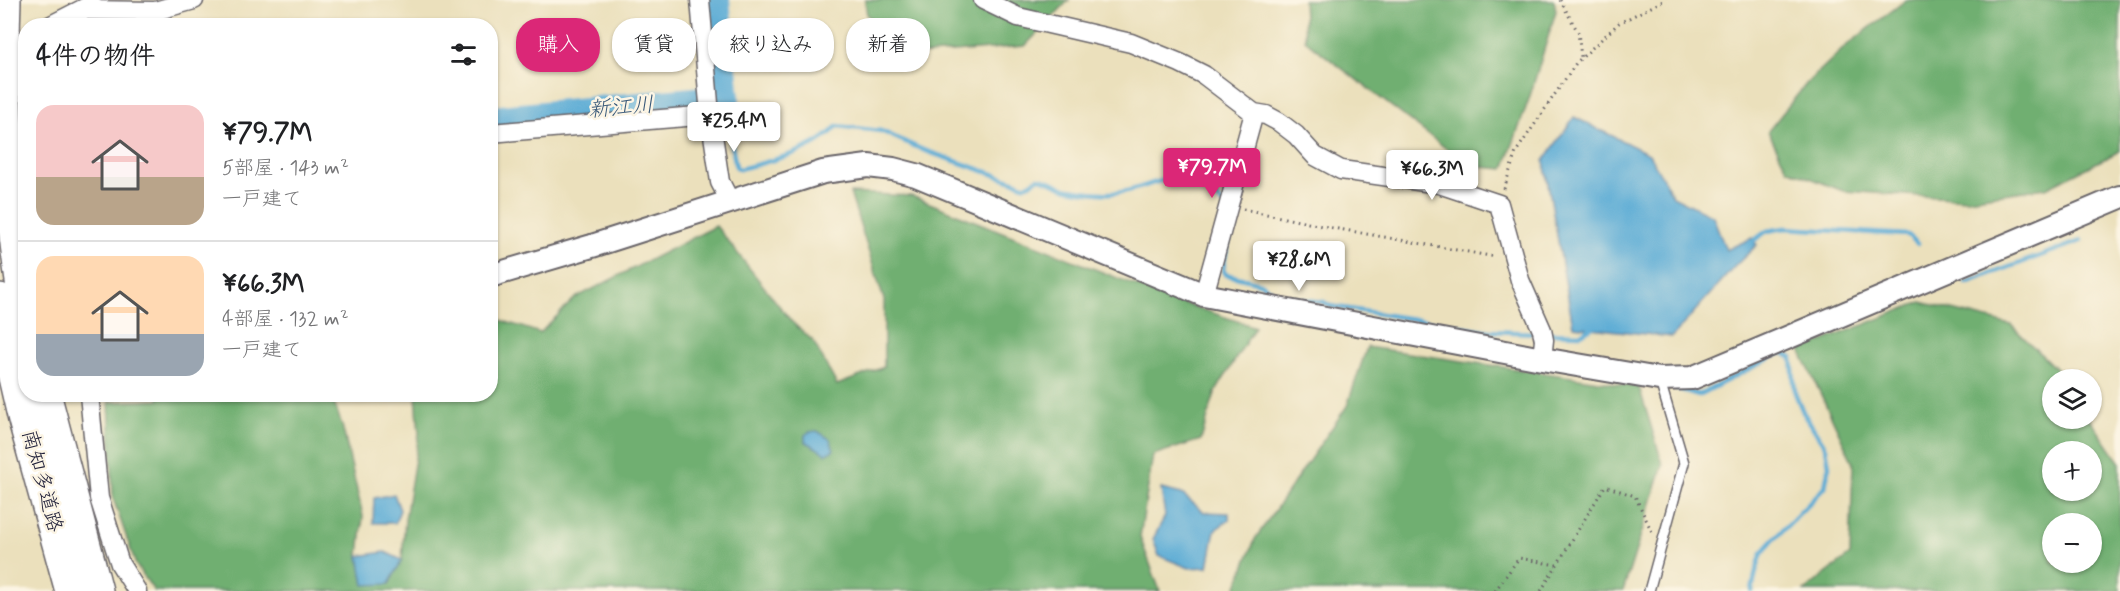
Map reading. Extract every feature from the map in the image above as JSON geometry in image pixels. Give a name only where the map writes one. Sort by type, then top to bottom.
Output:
[{"type":"highway","name":"南知多道路","points":[[4,0],[6,125],[13,206],[11,327],[18,374]]},
{"type":"highway","name":"南知多道路","points":[[22,402],[25,420],[72,591]]},
{"type":"highway","name":"南知多道路","points":[[46,402],[96,591]]},
{"type":"street","points":[[66,18],[99,0]]},
{"type":"street","points":[[83,10],[155,18],[194,0]]},
{"type":"street","points":[[700,0],[710,114],[720,182],[730,201]]},
{"type":"street","points":[[982,0],[1018,17],[1131,43],[1180,63],[1204,75],[1254,112],[1279,122],[1296,135],[1314,156],[1341,170],[1439,184],[1499,204],[1520,280],[1542,330],[1544,340],[1542,359]]},
{"type":"street","points":[[1204,295],[1254,112]]},
{"type":"street","points":[[498,132],[710,114]]},
{"type":"street","points":[[498,274],[823,172],[868,166],[892,169],[916,176],[1204,295],[1659,379],[1692,378],[2120,197]]},
{"type":"street","points":[[90,402],[99,498],[120,564],[137,591]]},
{"type":"lane","points":[[1649,591],[1684,463],[1659,379]]},
{"type":"path","points":[[1560,0],[1578,32],[1581,58]]},
{"type":"path","points":[[1499,204],[1516,152],[1576,63],[1619,22],[1665,0]]},
{"type":"path","points":[[1228,206],[1471,254],[1493,257],[1513,256]]},
{"type":"path","points":[[1541,591],[1605,486],[1635,496],[1660,550]]},
{"type":"path","points":[[1496,591],[1519,558],[1556,565]]},
{"type":"green space","points":[[865,0],[1069,0],[1025,46],[930,54],[930,18],[871,18],[867,15]]},
{"type":"green space","points":[[1303,0],[1554,0],[1556,11],[1529,99],[1504,169],[1469,166],[1305,40]]},
{"type":"green space","points":[[1906,0],[2120,0],[2120,151],[2046,188],[1967,199],[1843,191],[1787,169],[1768,131],[1807,83],[1847,45]]},
{"type":"green space","points":[[850,193],[912,196],[1165,297],[1255,327],[1215,393],[1201,440],[1153,455],[1140,537],[1160,591],[154,591],[136,565],[113,498],[109,402],[334,402],[342,425],[363,516],[359,556],[364,584],[389,584],[402,560],[405,519],[419,434],[417,402],[498,402],[498,319],[540,333],[575,298],[716,226],[792,322],[813,341],[837,385],[884,367],[884,300]]},
{"type":"green space","points":[[1921,302],[2011,325],[2056,369],[2042,369],[2042,429],[2097,429],[2120,463],[2120,591],[1804,591],[1850,555],[1853,463],[1800,350]]},
{"type":"green space","points":[[1367,347],[1639,387],[1663,465],[1623,591],[1235,591],[1255,539],[1347,406]]},
{"type":"water","points":[[1574,117],[1649,154],[1673,196],[1713,216],[1726,250],[1752,238],[1757,245],[1736,265],[1672,337],[1573,326],[1544,161]]},
{"type":"water","points":[[817,431],[830,439],[834,450],[826,454],[805,441],[805,435]]},
{"type":"water","points":[[1161,489],[1182,494],[1204,512],[1229,513],[1229,520],[1215,530],[1208,567],[1189,568],[1159,556],[1153,539],[1165,516]]},
{"type":"water","points":[[394,494],[400,510],[395,523],[373,523],[374,498]]},
{"type":"water","points":[[385,552],[402,560],[389,584],[364,585],[359,556]]},
{"type":"waterway","name":"新江川","points":[[498,119],[726,98],[716,0]]},
{"type":"waterway","points":[[726,98],[726,114],[736,167],[739,169],[792,154],[818,142],[837,126],[881,131],[923,150],[1023,185],[1030,184],[1038,178],[1069,189],[1106,193],[1123,192],[1167,180],[1179,180],[1191,182],[1205,189],[1217,197],[1222,204]]},
{"type":"waterway","points":[[1749,244],[1767,231],[1785,228],[1908,235],[1918,244]]},
{"type":"waterway","points":[[1230,231],[1223,269],[1225,274],[1260,283],[1281,297],[1324,302],[1330,306],[1490,331],[1538,333]]},
{"type":"waterway","points":[[1966,283],[2081,241]]},
{"type":"waterway","points":[[1547,333],[1581,334],[1596,325]]},
{"type":"waterway","points":[[1675,388],[1699,395],[1782,352],[1792,358],[1795,393],[1803,412],[1826,448],[1829,466],[1825,487],[1762,553],[1752,591]]}]
